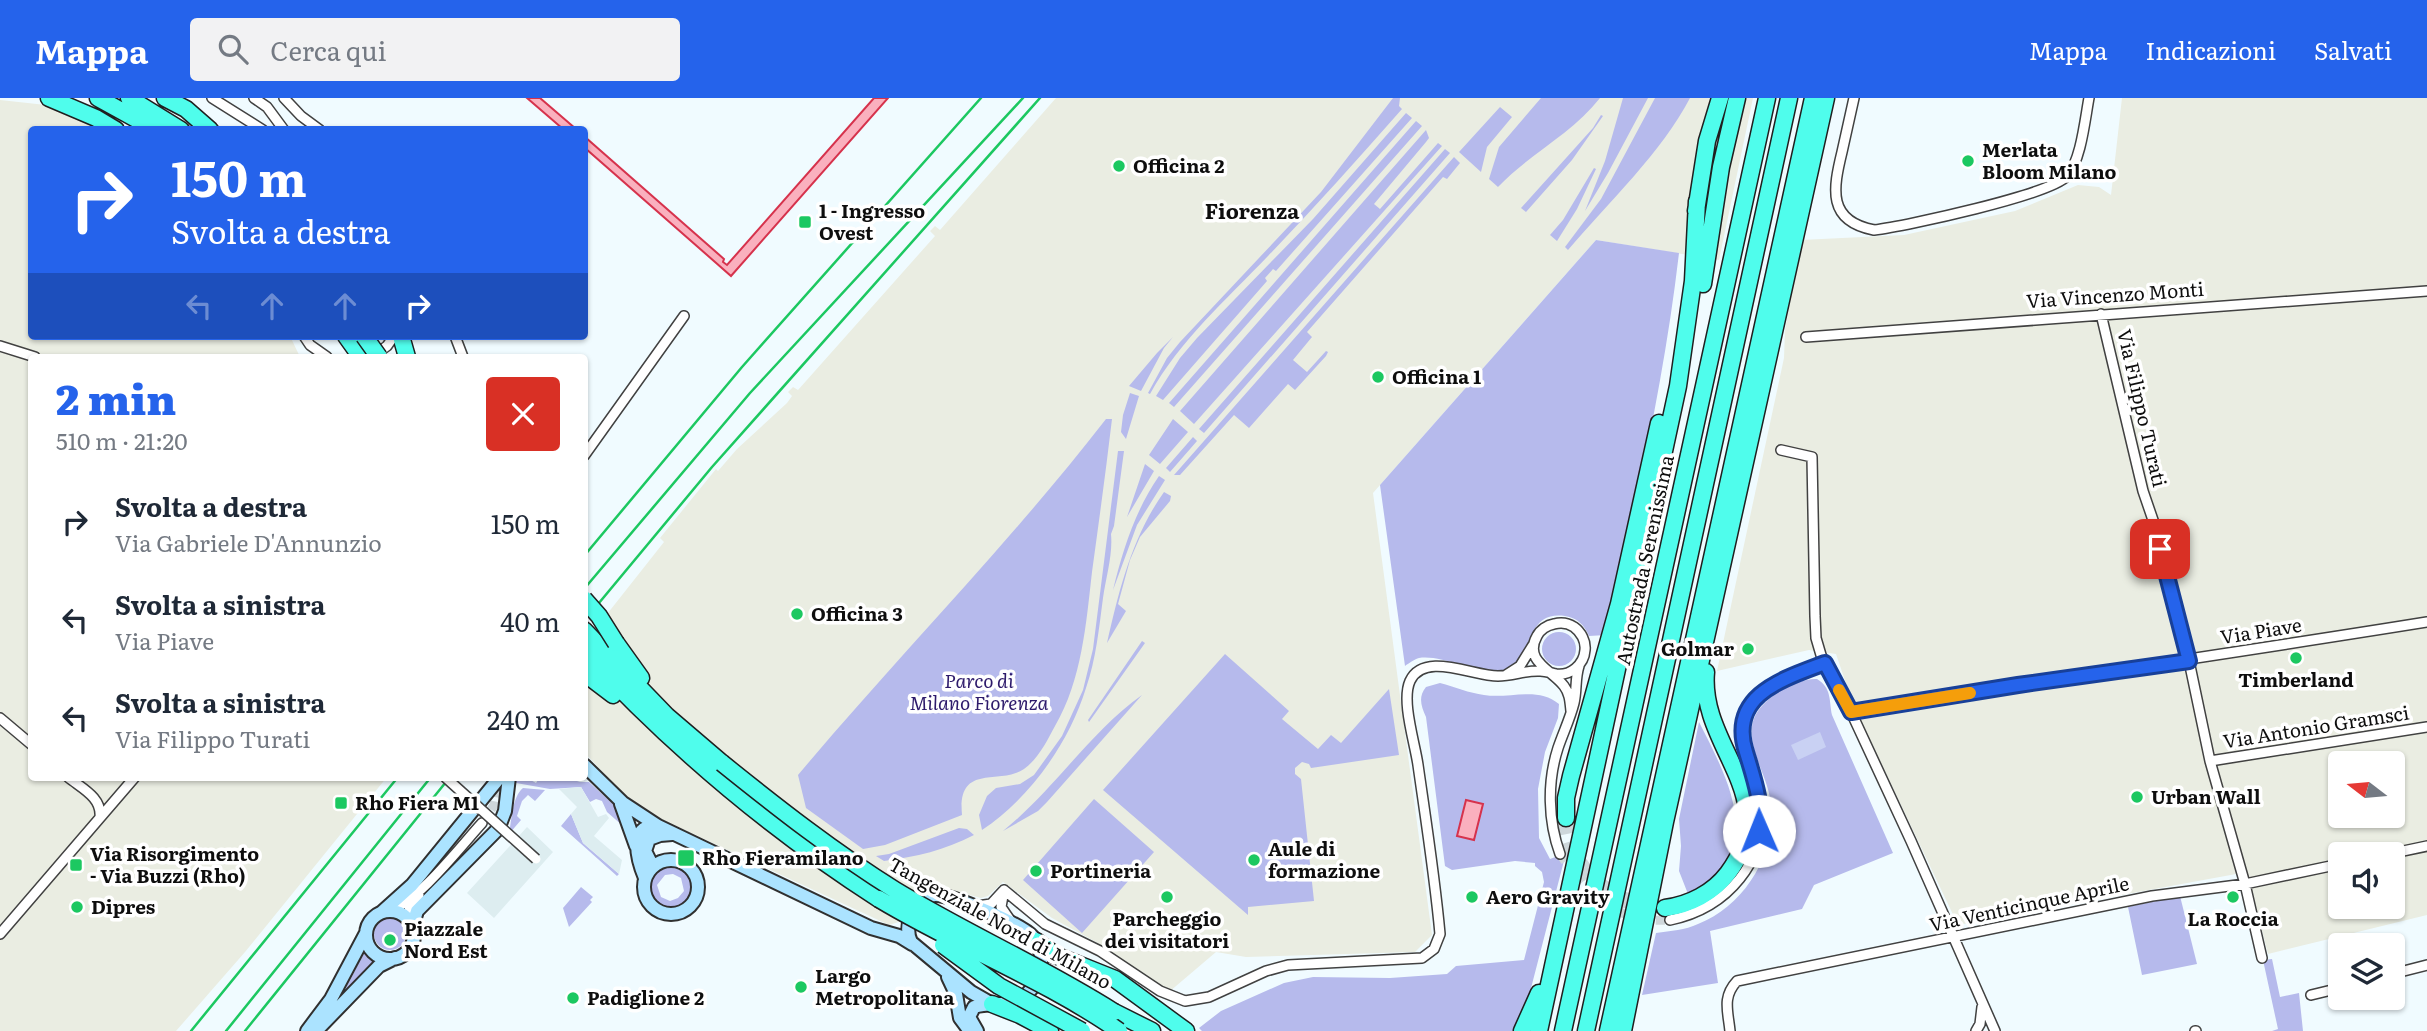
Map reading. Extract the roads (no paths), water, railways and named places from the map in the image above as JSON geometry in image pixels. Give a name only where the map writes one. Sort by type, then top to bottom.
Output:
[{"type":"highway","points":[[49,98],[109,126]]},
{"type":"highway","points":[[98,98],[149,126]]},
{"type":"highway","points":[[129,98],[174,126]]},
{"type":"highway","points":[[165,98],[186,110],[205,126]]},
{"type":"highway","points":[[1566,818],[1568,787],[1619,604],[1679,332],[1707,141],[1720,98]]},
{"type":"highway","points":[[1653,509],[1695,334],[1721,167],[1737,98]]},
{"type":"highway","name":"Autostrada Serenissima","points":[[1563,1031],[1768,98]]},
{"type":"highway","points":[[1586,1031],[1789,98]]},
{"type":"highway","points":[[1608,1031],[1813,98]]},
{"type":"highway","points":[[1623,1031],[1665,822],[1826,98]]},
{"type":"highway","points":[[1539,1031],[1653,509],[1684,353],[1696,244],[1697,201]]},
{"type":"highway","points":[[1667,914],[1719,883],[1738,858],[1747,829],[1744,789],[1715,728],[1705,692],[1726,548]]},
{"type":"highway","points":[[588,604],[638,674],[690,726],[722,763]]},
{"type":"highway","name":"Tangenziale Nord di Milano","points":[[588,634],[667,716],[801,826],[878,879],[948,921],[1114,1012],[1143,1031]]},
{"type":"highway","name":"Tangenziale Nord di Milano","points":[[588,655],[696,762],[790,837],[879,899],[1055,993],[1119,1031]]},
{"type":"highway","points":[[588,676],[606,688],[651,731],[696,762]]},
{"type":"highway","points":[[1522,1031],[1536,1001],[1556,919],[1582,832]]},
{"type":"highway","points":[[879,899],[990,980],[1082,1031]]},
{"type":"highway","points":[[1036,941],[1049,952],[1115,979],[1186,1031]]},
{"type":"highway","points":[[992,1004],[1020,1014],[1050,1031]]},
{"type":"highway","points":[[1114,1012],[1152,1031]]},
{"type":"street","points":[[212,98],[257,126]]},
{"type":"street","points":[[254,98],[267,107],[281,126]]},
{"type":"street","points":[[284,98],[315,126]]},
{"type":"street","points":[[1854,98],[1835,181],[1835,195],[1837,206],[1849,220],[1874,230],[2032,194],[2059,183],[2073,168],[2089,98]]},
{"type":"street","name":"Via Vincenzo Monti","points":[[1806,337],[2427,291]]},
{"type":"street","name":"Via Filippo Turati","points":[[2101,314],[2143,491],[2154,523],[2189,661],[2210,761],[2245,884],[2262,958]]},
{"type":"street","points":[[588,450],[684,316]]},
{"type":"street","points":[[307,340],[322,354]]},
{"type":"street","points":[[375,354],[391,340]]},
{"type":"street","points":[[0,346],[28,355]]},
{"type":"street","points":[[1781,450],[1812,457],[1816,638],[1825,663],[1851,712],[1995,1031]]},
{"type":"street","name":"Via Piave","points":[[1851,712],[2427,622]]},
{"type":"street","points":[[1504,676],[1520,666],[1537,636],[1548,625],[1570,625],[1577,629],[1584,642],[1585,650],[1576,675],[1575,695],[1558,747],[1552,780],[1551,817],[1560,854]]},
{"type":"street","points":[[1534,643],[1535,659],[1566,689],[1571,711]]},
{"type":"street","points":[[1667,914],[1700,911],[1723,897],[1735,885],[1754,853],[1761,820],[1760,802],[1744,748],[1744,719],[1751,703],[1763,691],[1825,663]]},
{"type":"street","points":[[1004,890],[1045,924],[1100,951],[1160,991],[1185,1001],[1209,997],[1247,979],[1287,965],[1427,956],[1437,946],[1440,934],[1418,763],[1408,708],[1409,683],[1418,671],[1435,665],[1484,676],[1504,676],[1536,671],[1563,674],[1569,673],[1580,664]]},
{"type":"street","points":[[0,718],[28,742]]},
{"type":"street","name":"Via Antonio Gramsci","points":[[2210,761],[2427,727]]},
{"type":"street","points":[[588,769],[624,808],[645,878],[645,897],[655,910],[671,915],[689,908],[698,895],[695,874],[682,862],[650,861],[645,853],[646,844],[653,837],[674,835]]},
{"type":"street","points":[[73,781],[95,798],[101,809],[100,817]]},
{"type":"street","points":[[0,934],[132,781]]},
{"type":"street","points":[[449,781],[536,859]]},
{"type":"street","points":[[386,912],[412,886],[497,781]]},
{"type":"street","points":[[411,924],[417,911],[498,829],[505,811],[509,781]]},
{"type":"street","points":[[617,798],[674,835],[754,870],[871,928],[898,936],[915,946],[976,996],[992,1004]]},
{"type":"street","points":[[307,1031],[331,999],[371,920],[401,906],[425,885],[482,823]]},
{"type":"street","points":[[636,849],[641,831],[649,826],[658,826]]},
{"type":"street","points":[[2405,851],[2427,846]]},
{"type":"street","points":[[645,878],[651,868],[664,861]]},
{"type":"street","name":"Via Venticinque Aprile","points":[[1730,1031],[1727,1005],[1729,990],[1737,981],[2152,896],[2245,884],[2328,867]]},
{"type":"street","points":[[316,1031],[379,967],[409,949],[412,943],[411,907],[425,885]]},
{"type":"street","points":[[971,905],[988,905],[1004,890]]},
{"type":"street","points":[[977,1031],[969,1020],[971,1010],[977,1005],[1017,1001],[1024,997],[1034,985],[1042,961],[1036,941],[1003,911],[1001,903],[1004,890]]},
{"type":"street","points":[[915,946],[909,938],[909,923],[917,906],[933,895],[948,896],[1022,928]]},
{"type":"street","points":[[386,912],[398,913],[411,924]]},
{"type":"street","points":[[871,928],[900,929],[909,923]]},
{"type":"street","points":[[366,933],[369,945],[377,955],[388,959],[396,958]]},
{"type":"street","points":[[2405,971],[2427,965]]},
{"type":"street","points":[[944,970],[956,993],[960,1018],[969,1031]]},
{"type":"street","points":[[2311,995],[2328,991]]},
{"type":"street","points":[[1976,1031],[1982,1013],[1982,1002]]},
{"type":"tunnel","points":[[484,821],[494,805],[499,781]]},
{"type":"tunnel","points":[[1566,818],[1568,837],[1574,854],[1597,882],[1628,901],[1665,908]]},
{"type":"tunnel","points":[[1560,854],[1593,894],[1619,912],[1651,920],[1670,920]]},
{"type":"railway","points":[[588,551],[742,367],[981,98]]},
{"type":"railway","points":[[588,584],[750,393],[1023,98]]},
{"type":"railway","points":[[588,616],[712,467],[1040,98]]},
{"type":"railway","points":[[191,1031],[395,781]]},
{"type":"railway","points":[[226,1031],[428,781]]},
{"type":"railway","points":[[245,1031],[447,781]]},
{"type":"place","name":"Merlata Bloom Milano","points":[[1968,161]]},
{"type":"place","name":"Officina 2","points":[[1119,166]]},
{"type":"place","name":"1 - Ingresso Ovest","points":[[805,222]]},
{"type":"place","name":"Officina 1","points":[[1378,377]]},
{"type":"place","name":"Officina 3","points":[[797,614]]},
{"type":"place","name":"Golmar","points":[[1748,649]]},
{"type":"place","name":"Timberland","points":[[2296,658]]},
{"type":"place","name":"Urban Wall","points":[[2137,797]]},
{"type":"place","name":"Rho Fiera M1","points":[[341,803]]},
{"type":"place","name":"Rho Fieramilano","points":[[686,858]]},
{"type":"place","name":"Aule di formazione","points":[[1254,860]]},
{"type":"place","name":"Via Risorgimento - Via Buzzi (Rho)","points":[[76,865]]},
{"type":"place","name":"Portineria","points":[[1036,871]]},
{"type":"place","name":"Parcheggio dei visitatori","points":[[1167,897]]},
{"type":"place","name":"Aero Gravity","points":[[1472,897]]},
{"type":"place","name":"La Roccia","points":[[2233,897]]},
{"type":"place","name":"Dipres","points":[[77,907]]},
{"type":"place","name":"Piazzale Nord Est","points":[[390,940]]},
{"type":"place","name":"Largo Metropolitana","points":[[801,987]]},
{"type":"place","name":"Padiglione 2","points":[[573,998]]},
{"type":"district","name":"Fiorenza","points":[[1252,212]]},
{"type":"park label","name":"Parco di Milano Fiorenza","points":[[979,692]]}]
